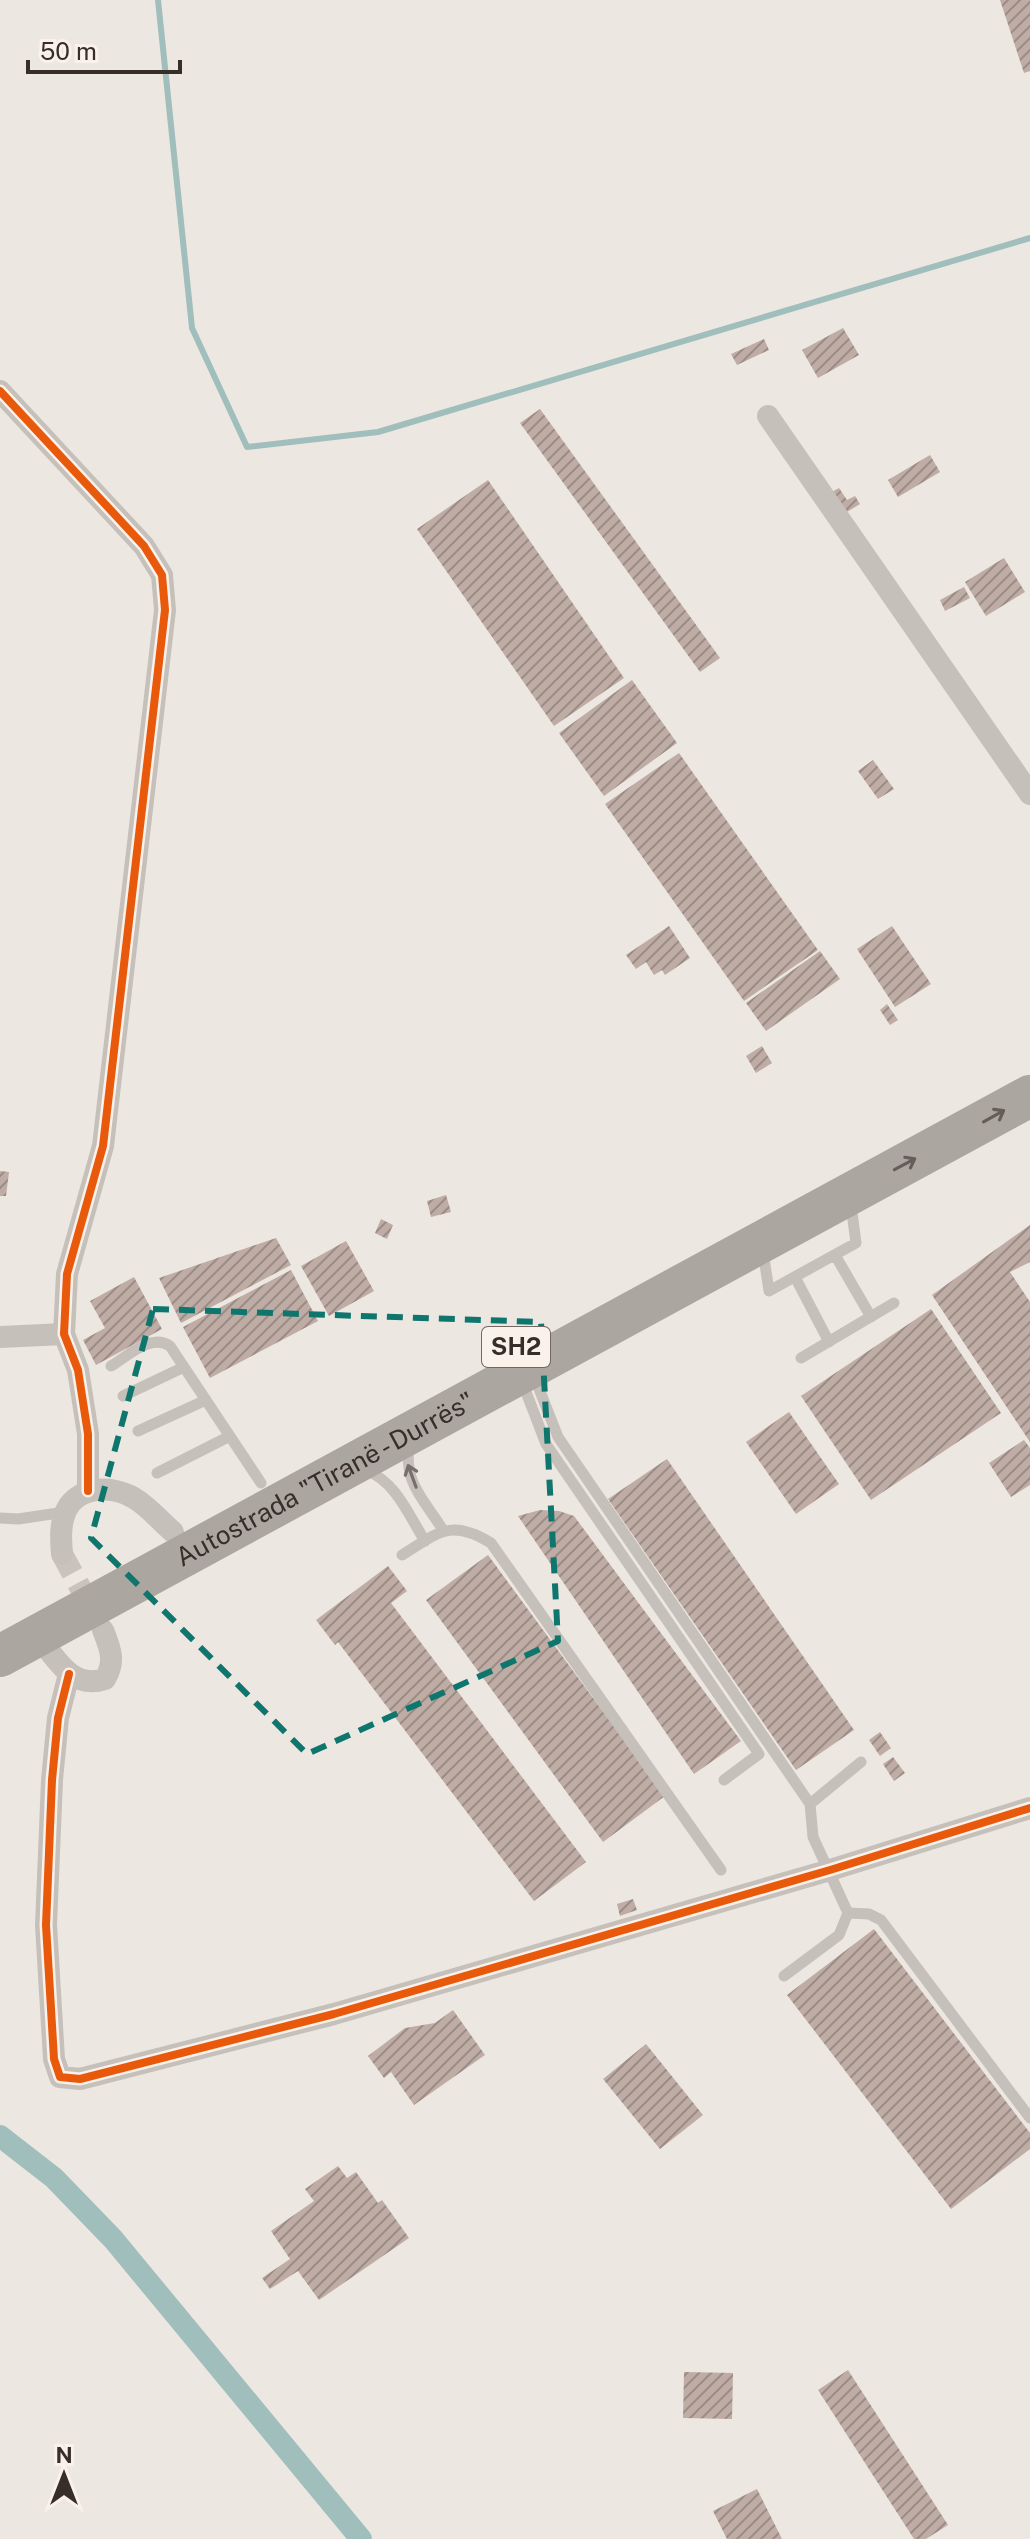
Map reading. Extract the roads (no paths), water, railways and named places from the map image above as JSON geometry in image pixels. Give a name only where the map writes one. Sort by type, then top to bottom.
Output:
[{"type":"highway","name":"Autostrada \"Tiranë - Durrës\"","points":[[0,1656],[19,1630],[173,1532],[518,1347],[1030,1065]]},
{"type":"highway","name":"Autostrada \"Tiranë - Durrës\"","points":[[19,1630],[360,1459],[525,1372],[1030,1096]]},
{"type":"street","points":[[0,391],[144,546],[162,575],[165,610],[103,1146],[67,1274],[64,1334],[78,1370],[88,1434],[88,1491]]},
{"type":"street","points":[[768,416],[1030,794]]},
{"type":"street","points":[[0,1337],[64,1334]]},
{"type":"street","points":[[62,1554],[61,1534],[65,1512],[75,1499],[88,1491],[112,1489],[134,1498],[173,1532]]},
{"type":"street","points":[[19,1630],[69,1674],[82,1682],[94,1683],[105,1679],[112,1668],[112,1654],[103,1630]]},
{"type":"street","points":[[69,1674],[58,1718],[52,1780],[46,1925],[54,2059],[60,2077],[80,2079],[334,2014],[830,1870],[1030,1808]]},
{"type":"lane","points":[[762,1242],[769,1291],[856,1243],[850,1194]]},
{"type":"lane","points":[[835,1255],[871,1317]]},
{"type":"lane","points":[[795,1277],[829,1342]]},
{"type":"lane","points":[[801,1358],[894,1303]]},
{"type":"lane","points":[[111,1366],[154,1340],[170,1346],[261,1483]]},
{"type":"lane","points":[[123,1396],[184,1367]]},
{"type":"lane","points":[[525,1372],[546,1444],[759,1754],[724,1780]]},
{"type":"lane","points":[[525,1372],[558,1437],[810,1804],[813,1837],[848,1913],[839,1935],[784,1976]]},
{"type":"lane","points":[[138,1431],[206,1400]]},
{"type":"lane","points":[[428,1422],[409,1444],[409,1478],[443,1530]]},
{"type":"lane","points":[[157,1473],[230,1436]]},
{"type":"lane","points":[[360,1459],[366,1470],[390,1484],[425,1541]]},
{"type":"lane","points":[[0,1518],[18,1519],[65,1512]]},
{"type":"lane","points":[[402,1555],[443,1530],[478,1534],[491,1543],[721,1870]]},
{"type":"lane","points":[[810,1804],[861,1762]]},
{"type":"lane","points":[[848,1913],[869,1914],[881,1920],[1030,2118]]},
{"type":"waterway","points":[[158,0],[192,328],[247,447],[378,432],[1030,238]]},
{"type":"waterway","points":[[0,2136],[54,2178],[113,2239],[361,2539]]},
{"type":"tunnel","points":[[62,1554],[95,1615]]}]
